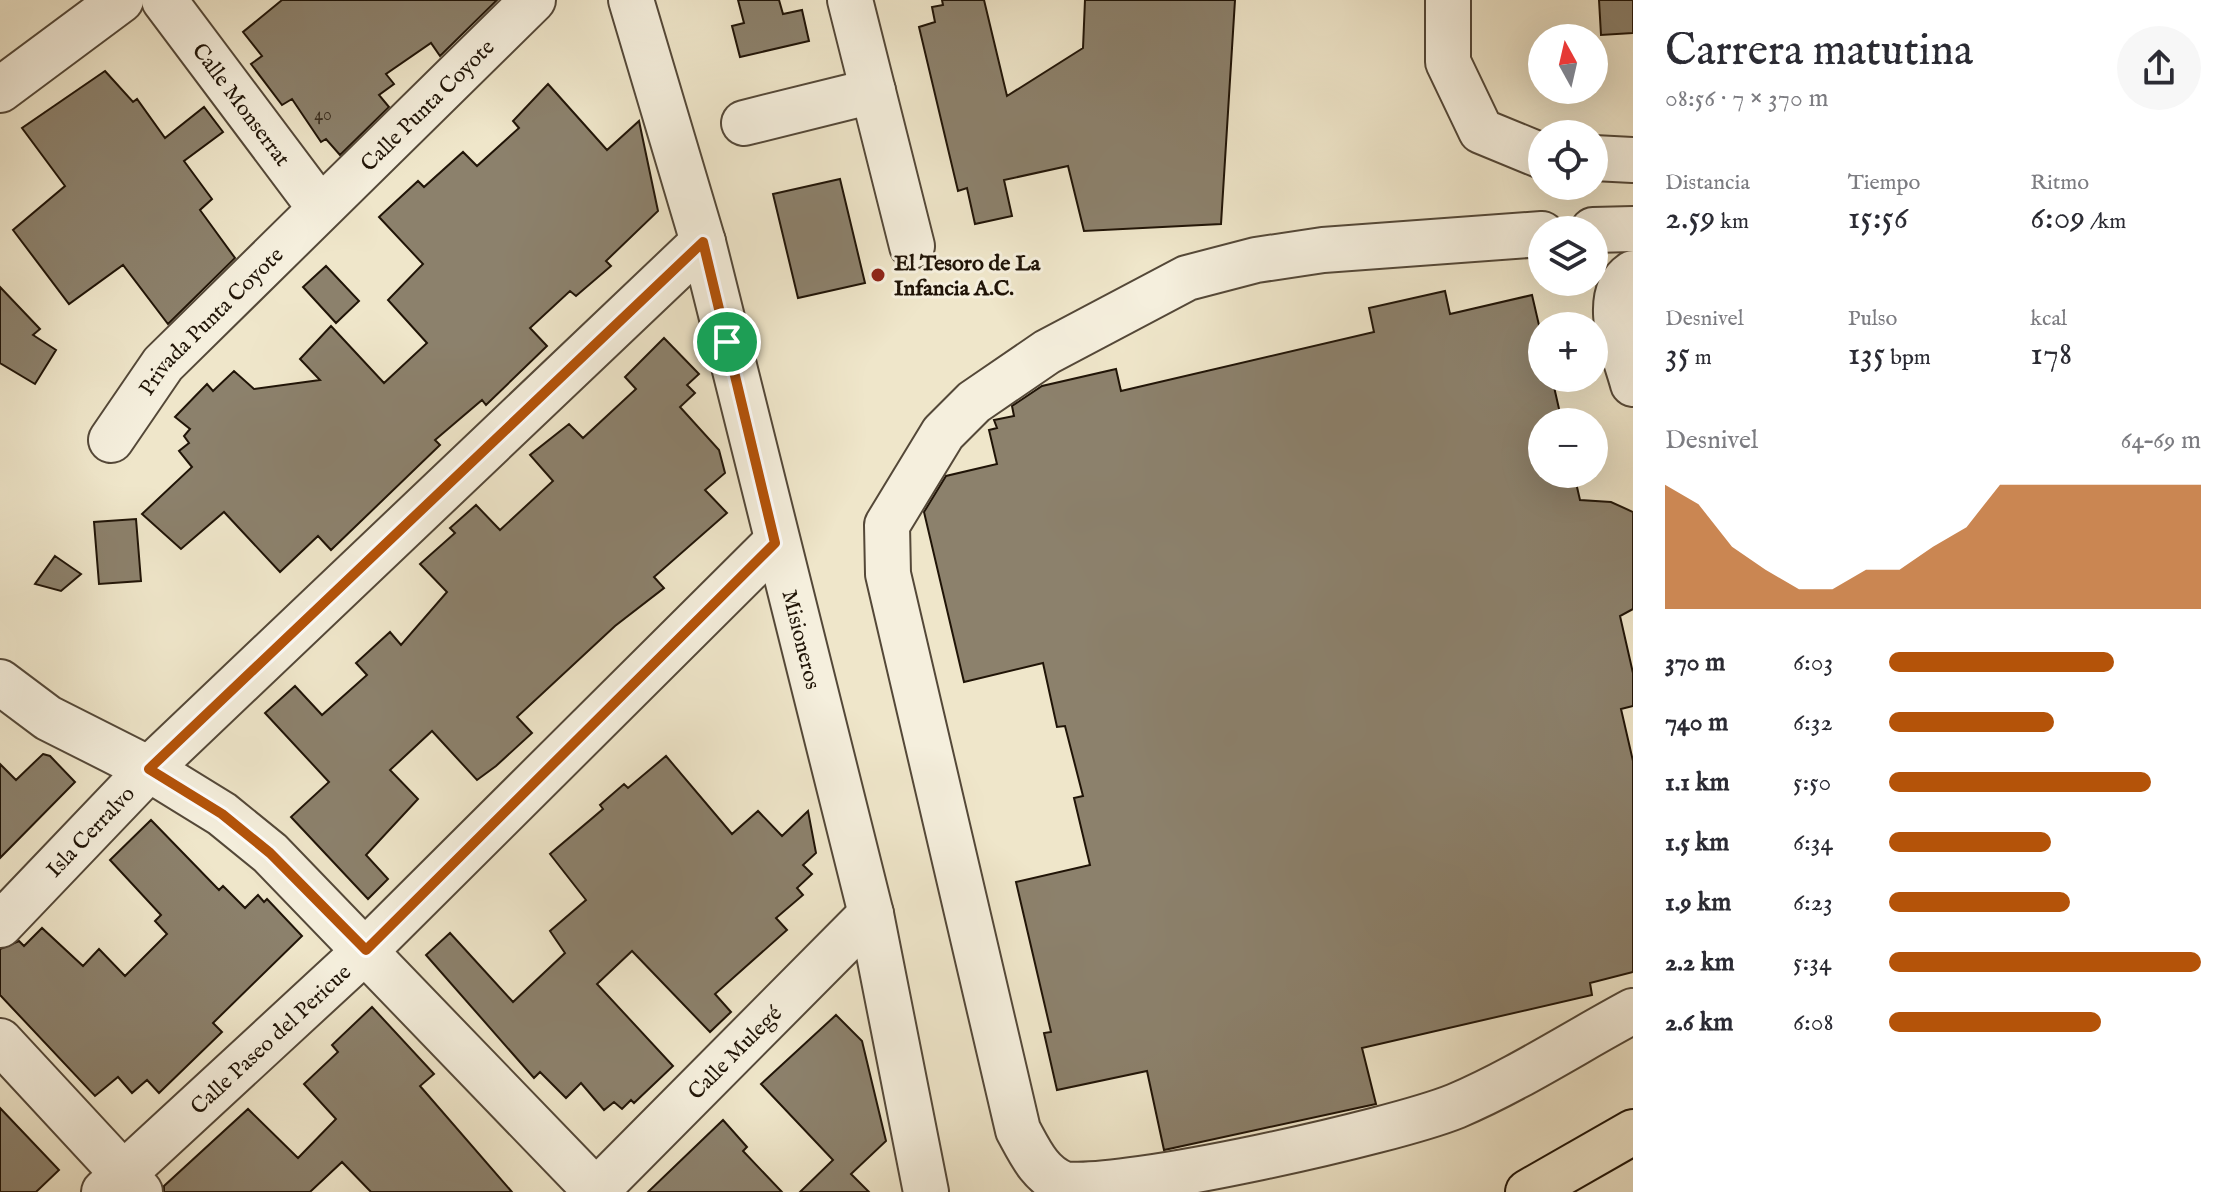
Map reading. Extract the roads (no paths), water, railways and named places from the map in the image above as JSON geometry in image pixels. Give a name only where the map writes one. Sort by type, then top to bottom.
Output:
[{"type":"main road","points":[[1528,1192],[1629,1142]]},
{"type":"street","points":[[0,90],[121,0]]},
{"type":"street","name":"Calle Monserrat","points":[[164,0],[320,208]]},
{"type":"street","name":"Calle Punta Coyote","points":[[320,208],[533,0]]},
{"type":"street","name":"Misioneros","points":[[631,0],[703,242],[775,543],[871,914],[926,1192]]},
{"type":"street","points":[[850,0],[912,246]]},
{"type":"street","points":[[1448,0],[1448,62],[1481,131],[1528,150]]},
{"type":"street","points":[[744,123],[873,91]]},
{"type":"street","points":[[1608,159],[1633,160]]},
{"type":"street","name":"Privada Punta Coyote","points":[[111,440],[163,364],[320,208]]},
{"type":"street","points":[[1608,230],[1633,229]]},
{"type":"street","points":[[1528,235],[1323,250],[1256,260],[1187,278],[1047,352],[974,402],[943,433],[910,482],[887,525],[888,574],[1018,1130],[1038,1167],[1065,1185],[1119,1186],[1203,1174],[1395,1129],[1459,1104],[1633,1011]]},
{"type":"street","name":"Isla Cerralvo","points":[[0,925],[149,769],[703,242]]},
{"type":"street","points":[[1633,273],[1618,292],[1616,320],[1633,384]]},
{"type":"street","name":"Calle Paseo del Pericue","points":[[123,1186],[366,950],[775,543]]},
{"type":"street","points":[[0,682],[48,718],[149,769],[222,814],[270,853],[596,1192]]},
{"type":"street","name":"Calle Mulegé","points":[[596,1192],[871,914]]},
{"type":"street","points":[[0,1041],[123,1186]]},
{"type":"place","name":"El Tesoro de La Infancia A.C.","points":[[878,275]]}]
